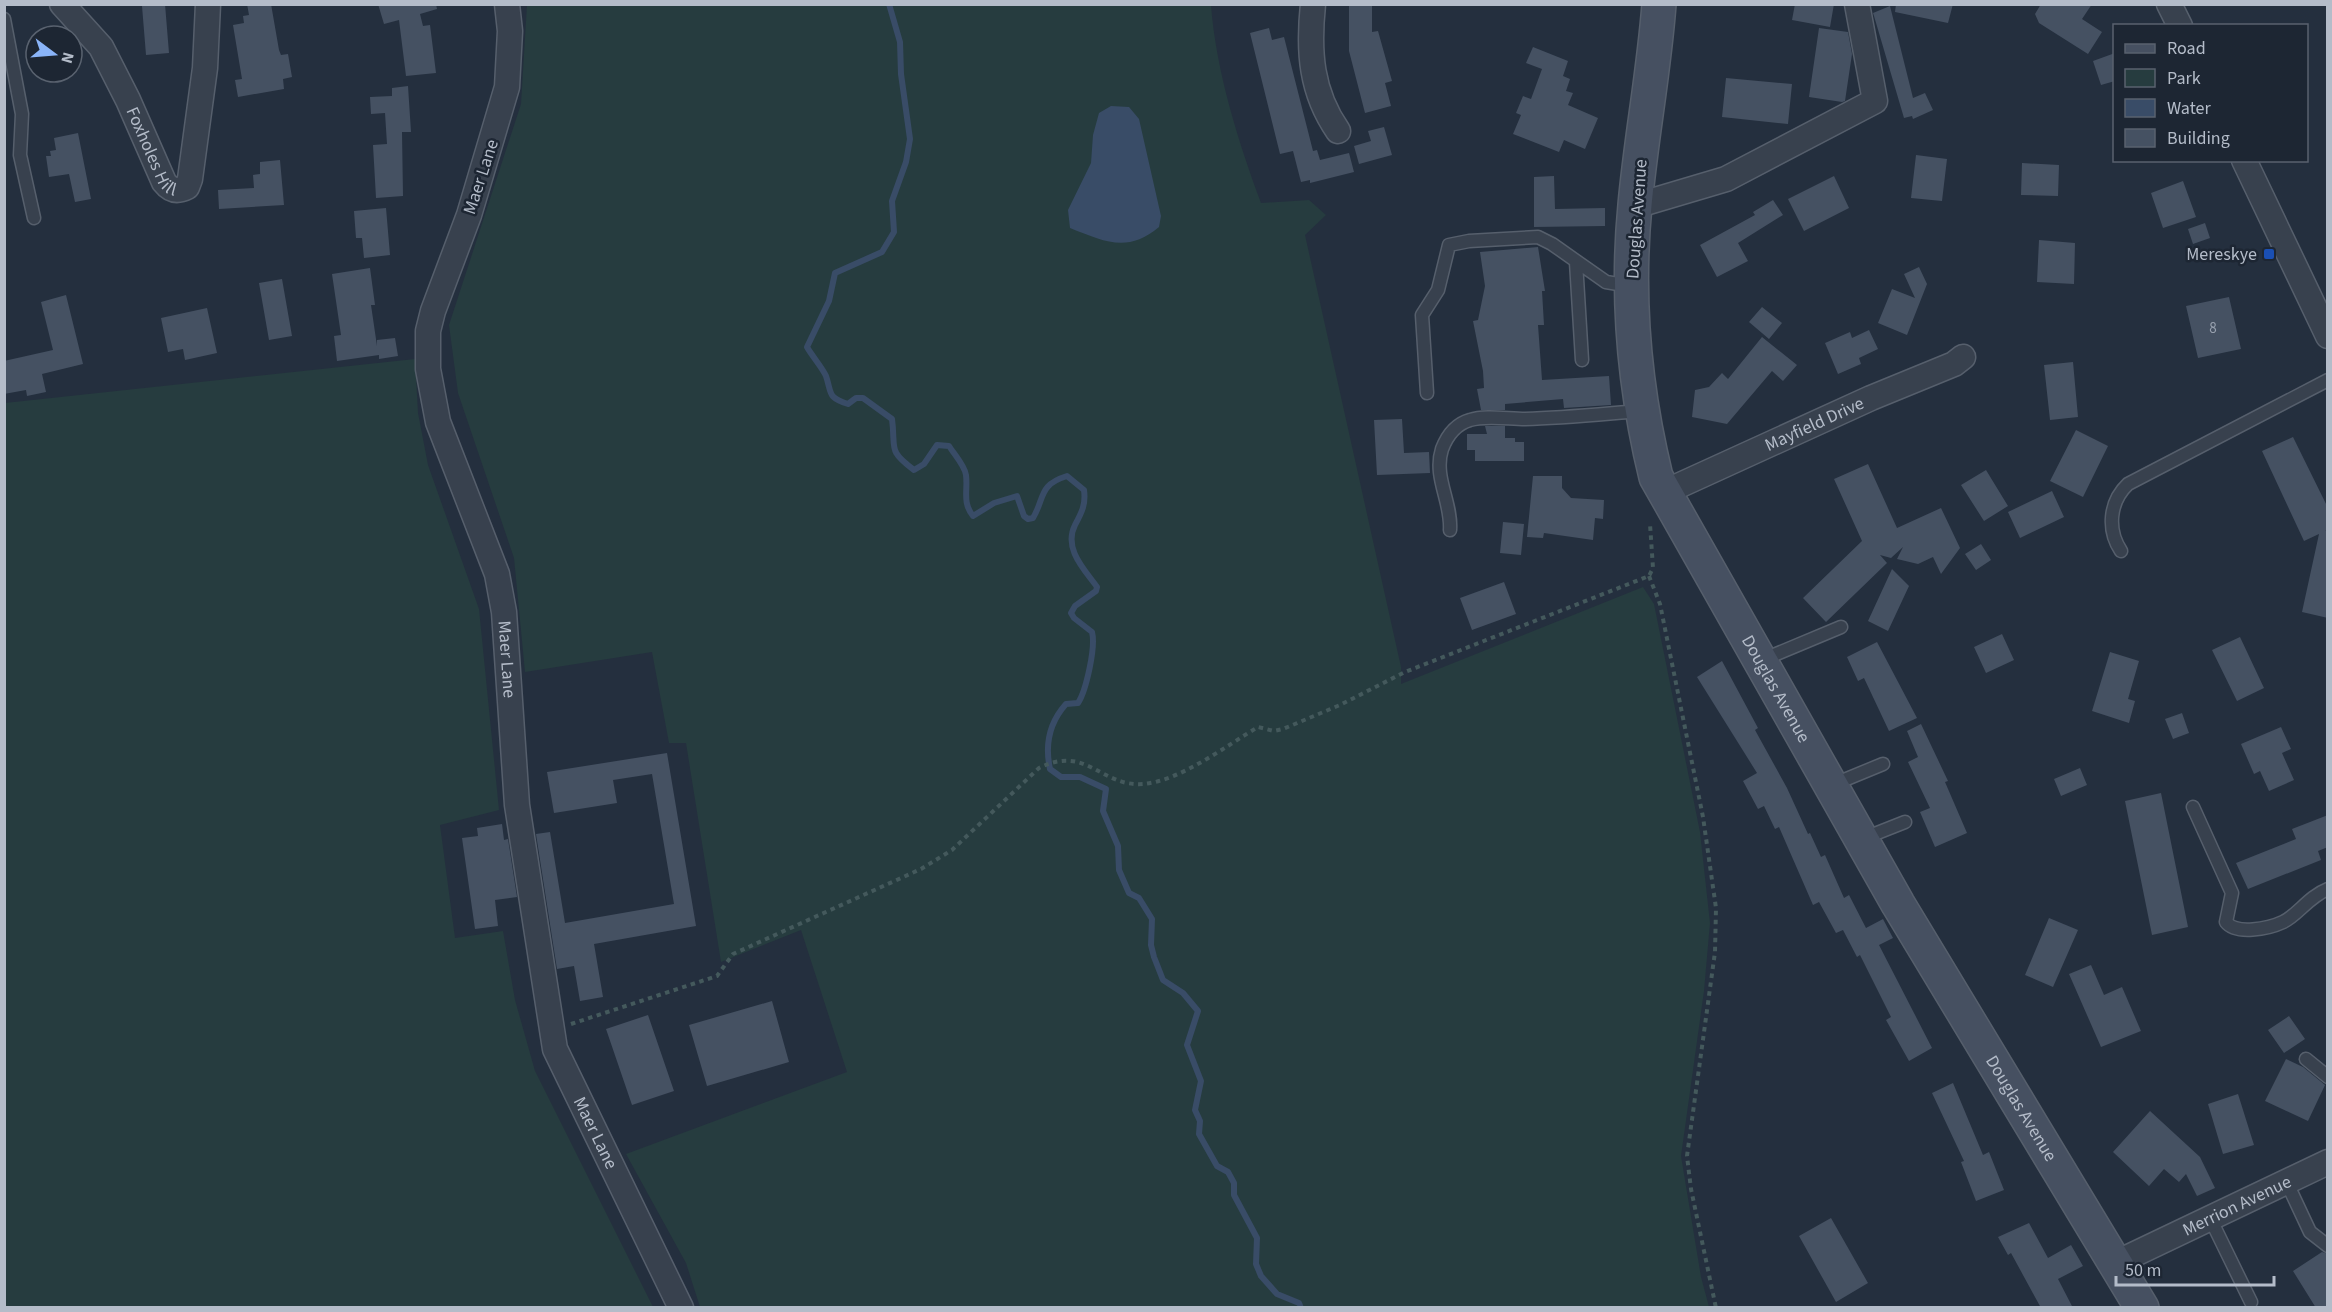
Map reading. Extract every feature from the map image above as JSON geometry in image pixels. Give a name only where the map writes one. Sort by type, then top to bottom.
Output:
[{"type":"street","name":"Foxholes Hill","points":[[62,4],[101,47],[133,110],[164,182],[169,188],[178,191],[187,187],[190,179],[205,68],[208,4]]},
{"type":"street","name":"Maer Lane","points":[[507,4],[510,31],[507,87],[472,206],[433,311],[428,331],[428,369],[438,422],[497,574],[504,612],[516,806],[551,1031],[563,1068],[681,1308]]},
{"type":"street","points":[[1313,4],[1314,86],[1325,112],[1338,131]]},
{"type":"street","name":"Douglas Avenue","points":[[1659,4],[1635,206],[1632,287],[1632,341],[1640,411],[1656,477],[1829,786],[2142,1308]]},
{"type":"street","points":[[1635,206],[1726,178],[1875,101],[1857,4]]},
{"type":"street","points":[[2169,4],[2179,24]]},
{"type":"street","points":[[2245,162],[2328,336]]},
{"type":"street","name":"Mayfield Drive","points":[[1665,492],[1871,398],[1954,364],[1963,357]]},
{"type":"street","name":"Merrion Avenue","points":[[2114,1264],[2328,1162]]},
{"type":"lane","points":[[4,19],[22,114],[20,155],[34,218]]},
{"type":"lane","points":[[1427,393],[1422,315],[1438,290],[1449,246],[1469,241],[1538,237],[1606,282],[1632,287]]},
{"type":"lane","points":[[1576,261],[1581,360]]},
{"type":"lane","points":[[2121,551],[2112,538],[2113,511],[2118,495],[2128,484],[2328,380]]},
{"type":"lane","points":[[1450,530],[1448,503],[1443,494],[1441,480],[1441,451],[1449,435],[1458,426],[1471,419],[1527,419],[1640,411]]},
{"type":"lane","points":[[1759,662],[1841,627]]},
{"type":"lane","points":[[1829,786],[1883,764]]},
{"type":"lane","points":[[2193,807],[2232,892],[2227,907],[2226,922],[2229,926],[2241,931],[2283,922],[2300,907],[2328,890]]},
{"type":"lane","points":[[1861,840],[1905,822]]},
{"type":"lane","points":[[2306,1059],[2328,1077]]},
{"type":"lane","points":[[2287,1183],[2310,1232],[2328,1246]]},
{"type":"lane","points":[[2210,1218],[2251,1302]]},
{"type":"path","points":[[551,1031],[717,976],[733,954],[921,869],[952,850],[1039,768],[1055,760],[1072,758],[1120,780],[1142,784],[1181,772],[1258,727],[1274,731],[1283,729],[1340,705],[1406,672],[1649,576],[1653,568],[1650,521]]},
{"type":"path","points":[[1649,576],[1660,604],[1703,817],[1716,908],[1715,952],[1687,1156],[1691,1189],[1716,1308]]},
{"type":"green space","points":[[527,5],[1211,5],[1218,55],[1229,106],[1261,203],[1309,200],[1326,215],[1305,235],[1401,667],[1401,684],[1643,587],[1654,604],[1700,832],[1710,923],[1704,991],[1681,1156],[1701,1277],[1709,1307],[700,1307],[686,1263],[626,1154],[847,1072],[801,930],[721,962],[686,743],[669,743],[652,652],[525,672],[514,558],[458,393],[449,325],[521,104]]},
{"type":"green space","points":[[415,359],[418,413],[428,465],[479,609],[499,810],[440,825],[455,938],[503,931],[515,1000],[535,1071],[653,1307],[5,1307],[5,403]]},
{"type":"water","points":[[1111,106],[1129,107],[1139,119],[1161,216],[1159,227],[1148,235],[1137,240],[1116,243],[1070,228],[1068,210],[1091,163],[1093,135],[1099,113]]},
{"type":"building","points":[[165,4],[169,53],[146,55],[142,6]]},
{"type":"building","points":[[247,4],[271,4],[279,50],[281,55],[288,54],[292,77],[283,79],[284,89],[238,97],[235,80],[242,79],[233,25],[244,23],[243,16],[249,15]]},
{"type":"building","points":[[378,4],[436,4],[437,9],[420,14],[423,26],[430,25],[436,73],[406,76],[399,20],[384,24]]},
{"type":"building","points":[[1349,4],[1372,4],[1372,32],[1378,31],[1392,81],[1385,83],[1391,106],[1365,113],[1349,51]]},
{"type":"building","points":[[1795,4],[1834,4],[1830,27],[1792,20]]},
{"type":"building","points":[[1896,4],[1953,4],[1948,23],[1895,12]]},
{"type":"building","points":[[2041,4],[2092,4],[2082,19],[2102,32],[2088,54],[2039,23],[2035,14]]},
{"type":"building","points":[[1890,6],[1913,98],[1925,93],[1933,110],[1913,119],[1912,116],[1904,118],[1873,13]]},
{"type":"building","points":[[1269,28],[1272,40],[1284,37],[1313,151],[1317,150],[1320,160],[1349,153],[1354,172],[1310,183],[1310,180],[1301,182],[1293,151],[1280,154],[1250,33]]},
{"type":"building","points":[[1819,28],[1848,32],[1852,54],[1845,101],[1842,102],[1809,97]]},
{"type":"building","points":[[1533,47],[1568,61],[1563,76],[1570,79],[1566,91],[1573,93],[1568,105],[1598,118],[1585,149],[1564,140],[1559,152],[1513,134],[1521,115],[1516,113],[1523,96],[1531,99],[1542,69],[1526,63]]},
{"type":"building","points":[[2113,54],[2113,82],[2101,85],[2093,61]]},
{"type":"building","points":[[1726,78],[1792,84],[1788,124],[1722,117]]},
{"type":"building","points":[[408,86],[411,132],[402,132],[403,196],[376,198],[373,145],[387,144],[385,113],[371,114],[370,97],[392,96],[392,88]]},
{"type":"building","points":[[1384,127],[1392,155],[1359,164],[1354,146],[1371,141],[1368,131]]},
{"type":"building","points":[[78,133],[91,199],[75,202],[69,174],[49,177],[46,156],[51,156],[50,151],[56,150],[54,138]]},
{"type":"building","points":[[1916,155],[1947,159],[1942,201],[1911,198]]},
{"type":"building","points":[[280,160],[284,205],[219,209],[218,190],[254,188],[253,175],[260,174],[260,162]]},
{"type":"building","points":[[2022,163],[2059,165],[2058,196],[2021,195]]},
{"type":"building","points":[[1554,176],[1555,209],[1605,208],[1605,226],[1534,227],[1534,177]]},
{"type":"building","points":[[1834,176],[1849,208],[1804,231],[1788,199]]},
{"type":"building","points":[[2183,181],[2196,217],[2163,228],[2151,193]]},
{"type":"building","points":[[1773,200],[1783,215],[1738,243],[1748,261],[1717,277],[1700,245],[1755,215],[1753,212]]},
{"type":"building","points":[[386,208],[390,255],[364,258],[362,238],[356,238],[354,211]]},
{"type":"building","points":[[2205,223],[2210,238],[2193,244],[2188,229]]},
{"type":"building","points":[[2039,240],[2075,243],[2074,284],[2037,282]]},
{"type":"building","points":[[1538,247],[1545,291],[1542,291],[1544,325],[1538,325],[1542,380],[1609,376],[1611,405],[1564,408],[1563,399],[1505,404],[1505,410],[1481,410],[1477,389],[1484,388],[1483,371],[1473,321],[1478,320],[1485,286],[1480,252]]},
{"type":"building","points":[[1919,267],[1927,284],[1907,335],[1878,323],[1892,289],[1915,298],[1904,274]]},
{"type":"building","points":[[370,268],[375,305],[371,305],[377,346],[377,340],[395,338],[398,356],[379,359],[379,355],[337,361],[334,336],[341,335],[332,274]]},
{"type":"building","points":[[282,279],[292,336],[269,340],[259,283]]},
{"type":"building","points":[[66,295],[83,364],[42,374],[46,392],[27,396],[26,390],[4,394],[4,361],[53,350],[41,302]]},
{"type":"building","points":[[2229,297],[2241,349],[2198,358],[2186,306]]},
{"type":"building","points":[[1762,307],[1782,323],[1769,339],[1749,322]]},
{"type":"building","points":[[207,308],[217,353],[185,360],[183,349],[168,352],[161,318]]},
{"type":"building","points":[[1869,330],[1878,349],[1859,358],[1861,364],[1838,374],[1825,343],[1850,332],[1852,338]]},
{"type":"building","points":[[1762,337],[1797,365],[1783,381],[1772,371],[1727,424],[1692,417],[1695,390],[1709,387],[1722,373],[1728,379]]},
{"type":"building","points":[[2073,362],[2078,417],[2050,420],[2044,365]]},
{"type":"building","points":[[1402,419],[1404,453],[1429,452],[1430,473],[1377,475],[1374,420]]},
{"type":"building","points":[[1485,426],[1505,426],[1505,438],[1515,438],[1515,442],[1524,442],[1524,461],[1475,461],[1475,450],[1467,450],[1467,434],[1487,434]]},
{"type":"building","points":[[2076,430],[2108,446],[2083,497],[2050,481]]},
{"type":"building","points":[[2293,437],[2328,508],[2328,530],[2325,531],[2328,531],[2328,618],[2302,612],[2319,534],[2304,541],[2262,451]]},
{"type":"building","points":[[1868,464],[1897,528],[1941,508],[1960,548],[1941,574],[1933,557],[1918,564],[1897,559],[1903,547],[1891,558],[1880,555],[1887,563],[1826,622],[1803,598],[1862,541],[1834,479]]},
{"type":"building","points":[[1986,470],[2008,506],[1984,521],[1961,485]]},
{"type":"building","points":[[1533,476],[1562,476],[1562,488],[1571,498],[1604,500],[1603,519],[1595,518],[1593,540],[1544,533],[1543,538],[1527,537]]},
{"type":"building","points":[[2052,491],[2064,517],[2020,538],[2008,512]]},
{"type":"building","points":[[1503,522],[1524,524],[1521,555],[1500,553]]},
{"type":"building","points":[[1981,544],[1991,560],[1976,570],[1965,554]]},
{"type":"building","points":[[1892,569],[1909,586],[1888,631],[1868,621]]},
{"type":"building","points":[[1504,582],[1516,614],[1472,630],[1460,598]]},
{"type":"building","points":[[2002,634],[2014,660],[1986,673],[1974,647]]},
{"type":"building","points":[[2240,637],[2264,688],[2237,701],[2212,650]]},
{"type":"building","points":[[1877,642],[1917,718],[1889,731],[1864,678],[1858,681],[1847,657]]},
{"type":"building","points":[[2110,652],[2139,661],[2128,699],[2135,701],[2129,723],[2092,711]]},
{"type":"building","points":[[1722,661],[1758,728],[1755,730],[1787,788],[1808,834],[1810,833],[1821,857],[1825,855],[1844,898],[1849,895],[1866,928],[1883,919],[1893,938],[1879,945],[1932,1048],[1909,1061],[1886,1020],[1891,1017],[1860,955],[1857,957],[1843,930],[1836,933],[1819,902],[1813,905],[1779,827],[1775,829],[1764,806],[1758,809],[1743,781],[1757,773],[1697,677]]},
{"type":"building","points":[[2182,713],[2189,733],[2173,739],[2165,719]]},
{"type":"building","points":[[1921,724],[1948,781],[1945,782],[1967,833],[1935,847],[1920,812],[1930,808],[1908,762],[1918,757],[1907,731]]},
{"type":"building","points":[[2281,727],[2291,749],[2282,753],[2294,780],[2269,791],[2260,771],[2254,774],[2241,744]]},
{"type":"building","points":[[667,753],[696,926],[594,944],[603,997],[580,1001],[574,966],[557,969],[536,834],[550,832],[565,923],[674,904],[652,774],[613,780],[617,803],[554,813],[547,772]]},
{"type":"building","points":[[2080,768],[2087,785],[2061,796],[2054,779]]},
{"type":"building","points":[[2161,793],[2188,927],[2152,935],[2125,801]]},
{"type":"building","points":[[2328,815],[2328,847],[2318,851],[2321,860],[2248,889],[2236,863],[2296,839],[2292,829]]},
{"type":"building","points":[[502,824],[504,840],[508,839],[517,897],[495,900],[498,926],[475,929],[462,838],[478,836],[477,828]]},
{"type":"building","points":[[2049,918],[2078,930],[2053,987],[2025,975]]},
{"type":"building","points":[[2091,965],[2104,995],[2122,987],[2141,1031],[2101,1047],[2069,974]]},
{"type":"building","points":[[772,1001],[789,1062],[707,1086],[689,1025]]},
{"type":"building","points":[[648,1015],[674,1091],[632,1105],[606,1029]]},
{"type":"building","points":[[2289,1016],[2305,1039],[2284,1053],[2268,1030]]},
{"type":"building","points":[[2286,1059],[2303,1067],[2325,1085],[2308,1121],[2265,1101]]},
{"type":"building","points":[[1953,1083],[1983,1155],[1989,1152],[2004,1190],[1976,1201],[1961,1162],[1964,1161],[1932,1093]]},
{"type":"building","points":[[2238,1094],[2254,1145],[2223,1154],[2208,1104]]},
{"type":"building","points":[[2150,1111],[2200,1157],[2215,1188],[2197,1196],[2186,1174],[2179,1182],[2164,1169],[2149,1186],[2113,1152]]},
{"type":"building","points":[[1831,1218],[1868,1283],[1836,1302],[1799,1236]]},
{"type":"building","points":[[2029,1223],[2048,1258],[2071,1245],[2083,1266],[2058,1279],[2073,1308],[2041,1308],[2011,1253],[2008,1255],[1998,1237]]},
{"type":"building","points":[[2322,1252],[2328,1254],[2328,1308],[2316,1308],[2293,1271]]},
{"type":"waterway","points":[[889,4],[900,42],[901,74],[910,139],[906,162],[892,201],[894,232],[882,252],[835,273],[829,301],[807,347],[826,376],[833,397],[848,404],[856,398],[863,398],[892,419],[896,453],[914,470],[924,464],[937,445],[949,446],[965,471],[966,501],[973,516],[994,503],[1017,496],[1024,516],[1028,519],[1033,518],[1047,488],[1067,476],[1084,490],[1084,504],[1072,534],[1072,542],[1077,559],[1097,587],[1096,591],[1075,606],[1071,613],[1092,632],[1090,669],[1078,703],[1066,704],[1052,727],[1048,743],[1050,769],[1061,777],[1080,777],[1106,789],[1103,811],[1118,846],[1119,870],[1129,893],[1139,898],[1152,919],[1151,945],[1163,980],[1183,993],[1198,1011],[1187,1045],[1201,1081],[1195,1110],[1200,1121],[1199,1134],[1217,1166],[1228,1172],[1234,1183],[1234,1195],[1257,1238],[1256,1264],[1261,1276],[1277,1294],[1299,1303],[1301,1308]]},
{"type":"place","name":"Mereskye","points":[[2269,254]]}]
